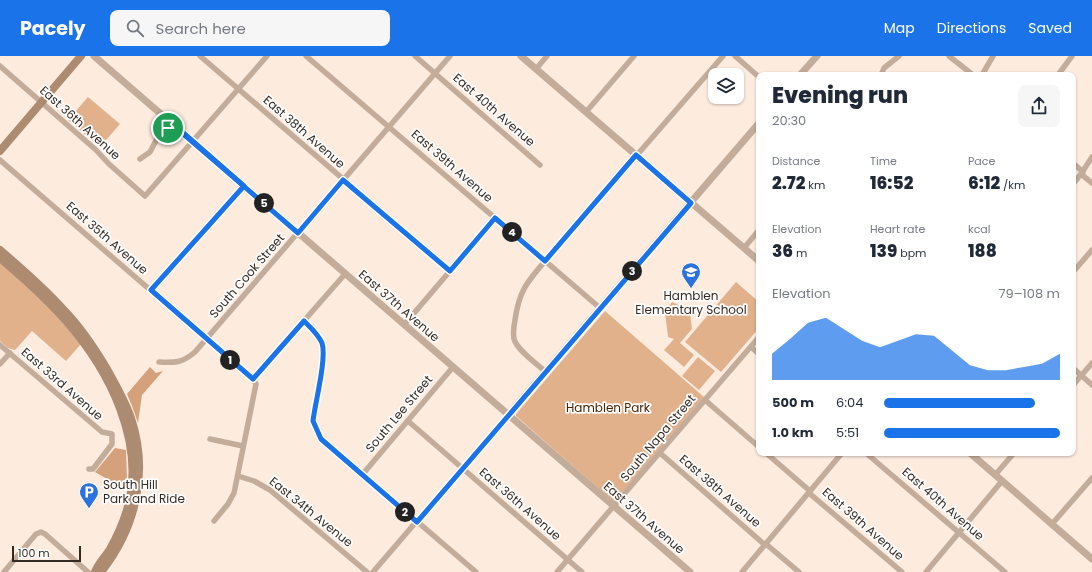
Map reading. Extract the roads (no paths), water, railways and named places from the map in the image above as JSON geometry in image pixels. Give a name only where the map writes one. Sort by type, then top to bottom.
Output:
[{"type":"main road","points":[[0,151],[81,56]]},
{"type":"main road","points":[[0,250],[43,288],[85,335],[113,380],[131,418],[136,435],[139,455],[139,481],[136,503],[131,520],[118,547],[101,572]]},
{"type":"main road","points":[[0,258],[35,289],[71,327],[99,367],[114,393],[126,422],[132,452],[133,474],[131,493],[120,529],[95,572]]},
{"type":"street","name":"East 37th Avenue","points":[[94,56],[690,572]]},
{"type":"street","name":"East 38th Avenue","points":[[200,56],[450,271]]},
{"type":"street","points":[[192,142],[267,56]]},
{"type":"street","name":"East 39th Avenue","points":[[306,56],[600,308]]},
{"type":"street","name":"East 40th Avenue","points":[[415,56],[540,165]]},
{"type":"street","name":"South Cook Street","points":[[159,362],[174,363],[186,360],[195,352],[450,56]]},
{"type":"street","points":[[521,56],[756,258]]},
{"type":"street","points":[[536,69],[546,56]]},
{"type":"street","points":[[586,112],[634,56]]},
{"type":"street","points":[[546,372],[521,350],[514,339],[514,326],[520,294],[529,279],[723,56]]},
{"type":"street","points":[[735,56],[756,74]]},
{"type":"street","points":[[803,72],[817,56]]},
{"type":"street","points":[[882,72],[884,68],[899,56]]},
{"type":"street","points":[[949,56],[969,72]]},
{"type":"street","points":[[984,72],[993,56]]},
{"type":"street","points":[[1060,72],[1072,56]]},
{"type":"street","name":"East 36th Avenue","points":[[0,66],[96,150],[109,164],[145,196],[192,142]]},
{"type":"street","points":[[140,159],[150,152],[162,131],[164,132],[169,121]]},
{"type":"street","points":[[373,572],[756,127]]},
{"type":"street","points":[[1076,180],[1092,157]]},
{"type":"street","name":"East 35th Avenue","points":[[0,160],[253,379]]},
{"type":"street","points":[[1076,167],[1092,183]]},
{"type":"street","points":[[151,290],[244,186]]},
{"type":"street","points":[[404,324],[495,218]]},
{"type":"street","points":[[744,248],[756,234]]},
{"type":"street","points":[[1076,269],[1092,250]]},
{"type":"street","points":[[214,521],[228,504],[234,493],[256,384],[253,379],[345,274]]},
{"type":"street","points":[[304,321],[315,332],[322,343],[324,354],[313,421],[321,439],[476,572]]},
{"type":"street","name":"South Napa Street","points":[[557,572],[756,341]]},
{"type":"street","name":"East 33rd Avenue","points":[[0,345],[102,432],[112,434],[112,444],[93,469],[89,469]]},
{"type":"street","points":[[751,347],[756,351]]},
{"type":"street","points":[[0,364],[10,353]]},
{"type":"street","points":[[1076,382],[1092,363]]},
{"type":"street","name":"South Lee Street","points":[[362,475],[453,367]]},
{"type":"street","points":[[1076,371],[1092,385]]},
{"type":"street","points":[[705,400],[756,444]]},
{"type":"street","name":"East 36th Avenue","points":[[408,421],[582,572]]},
{"type":"street","points":[[210,439],[243,446]]},
{"type":"street","name":"East 38th Avenue","points":[[660,453],[799,572]]},
{"type":"street","name":"East 39th Avenue","points":[[769,456],[902,572]]},
{"type":"street","points":[[742,572],[840,456]]},
{"type":"street","name":"East 40th Avenue","points":[[870,456],[1005,572]]},
{"type":"street","points":[[973,456],[1092,559]]},
{"type":"street","points":[[995,475],[1011,456]]},
{"type":"street","name":"East 34th Avenue","points":[[238,476],[254,481],[270,490],[367,572]]},
{"type":"street","points":[[926,572],[1002,481]]},
{"type":"street","points":[[1052,524],[1091,481]]},
{"type":"street","points":[[4,572],[36,534],[41,532],[88,572]]},
{"type":"place","name":"Hamblen Elementary School","points":[[691,289]]},
{"type":"place","name":"South Hill Park and Ride","points":[[89,509]]},
{"type":"park label","name":"Hamblen Park","points":[[608,408]]}]
